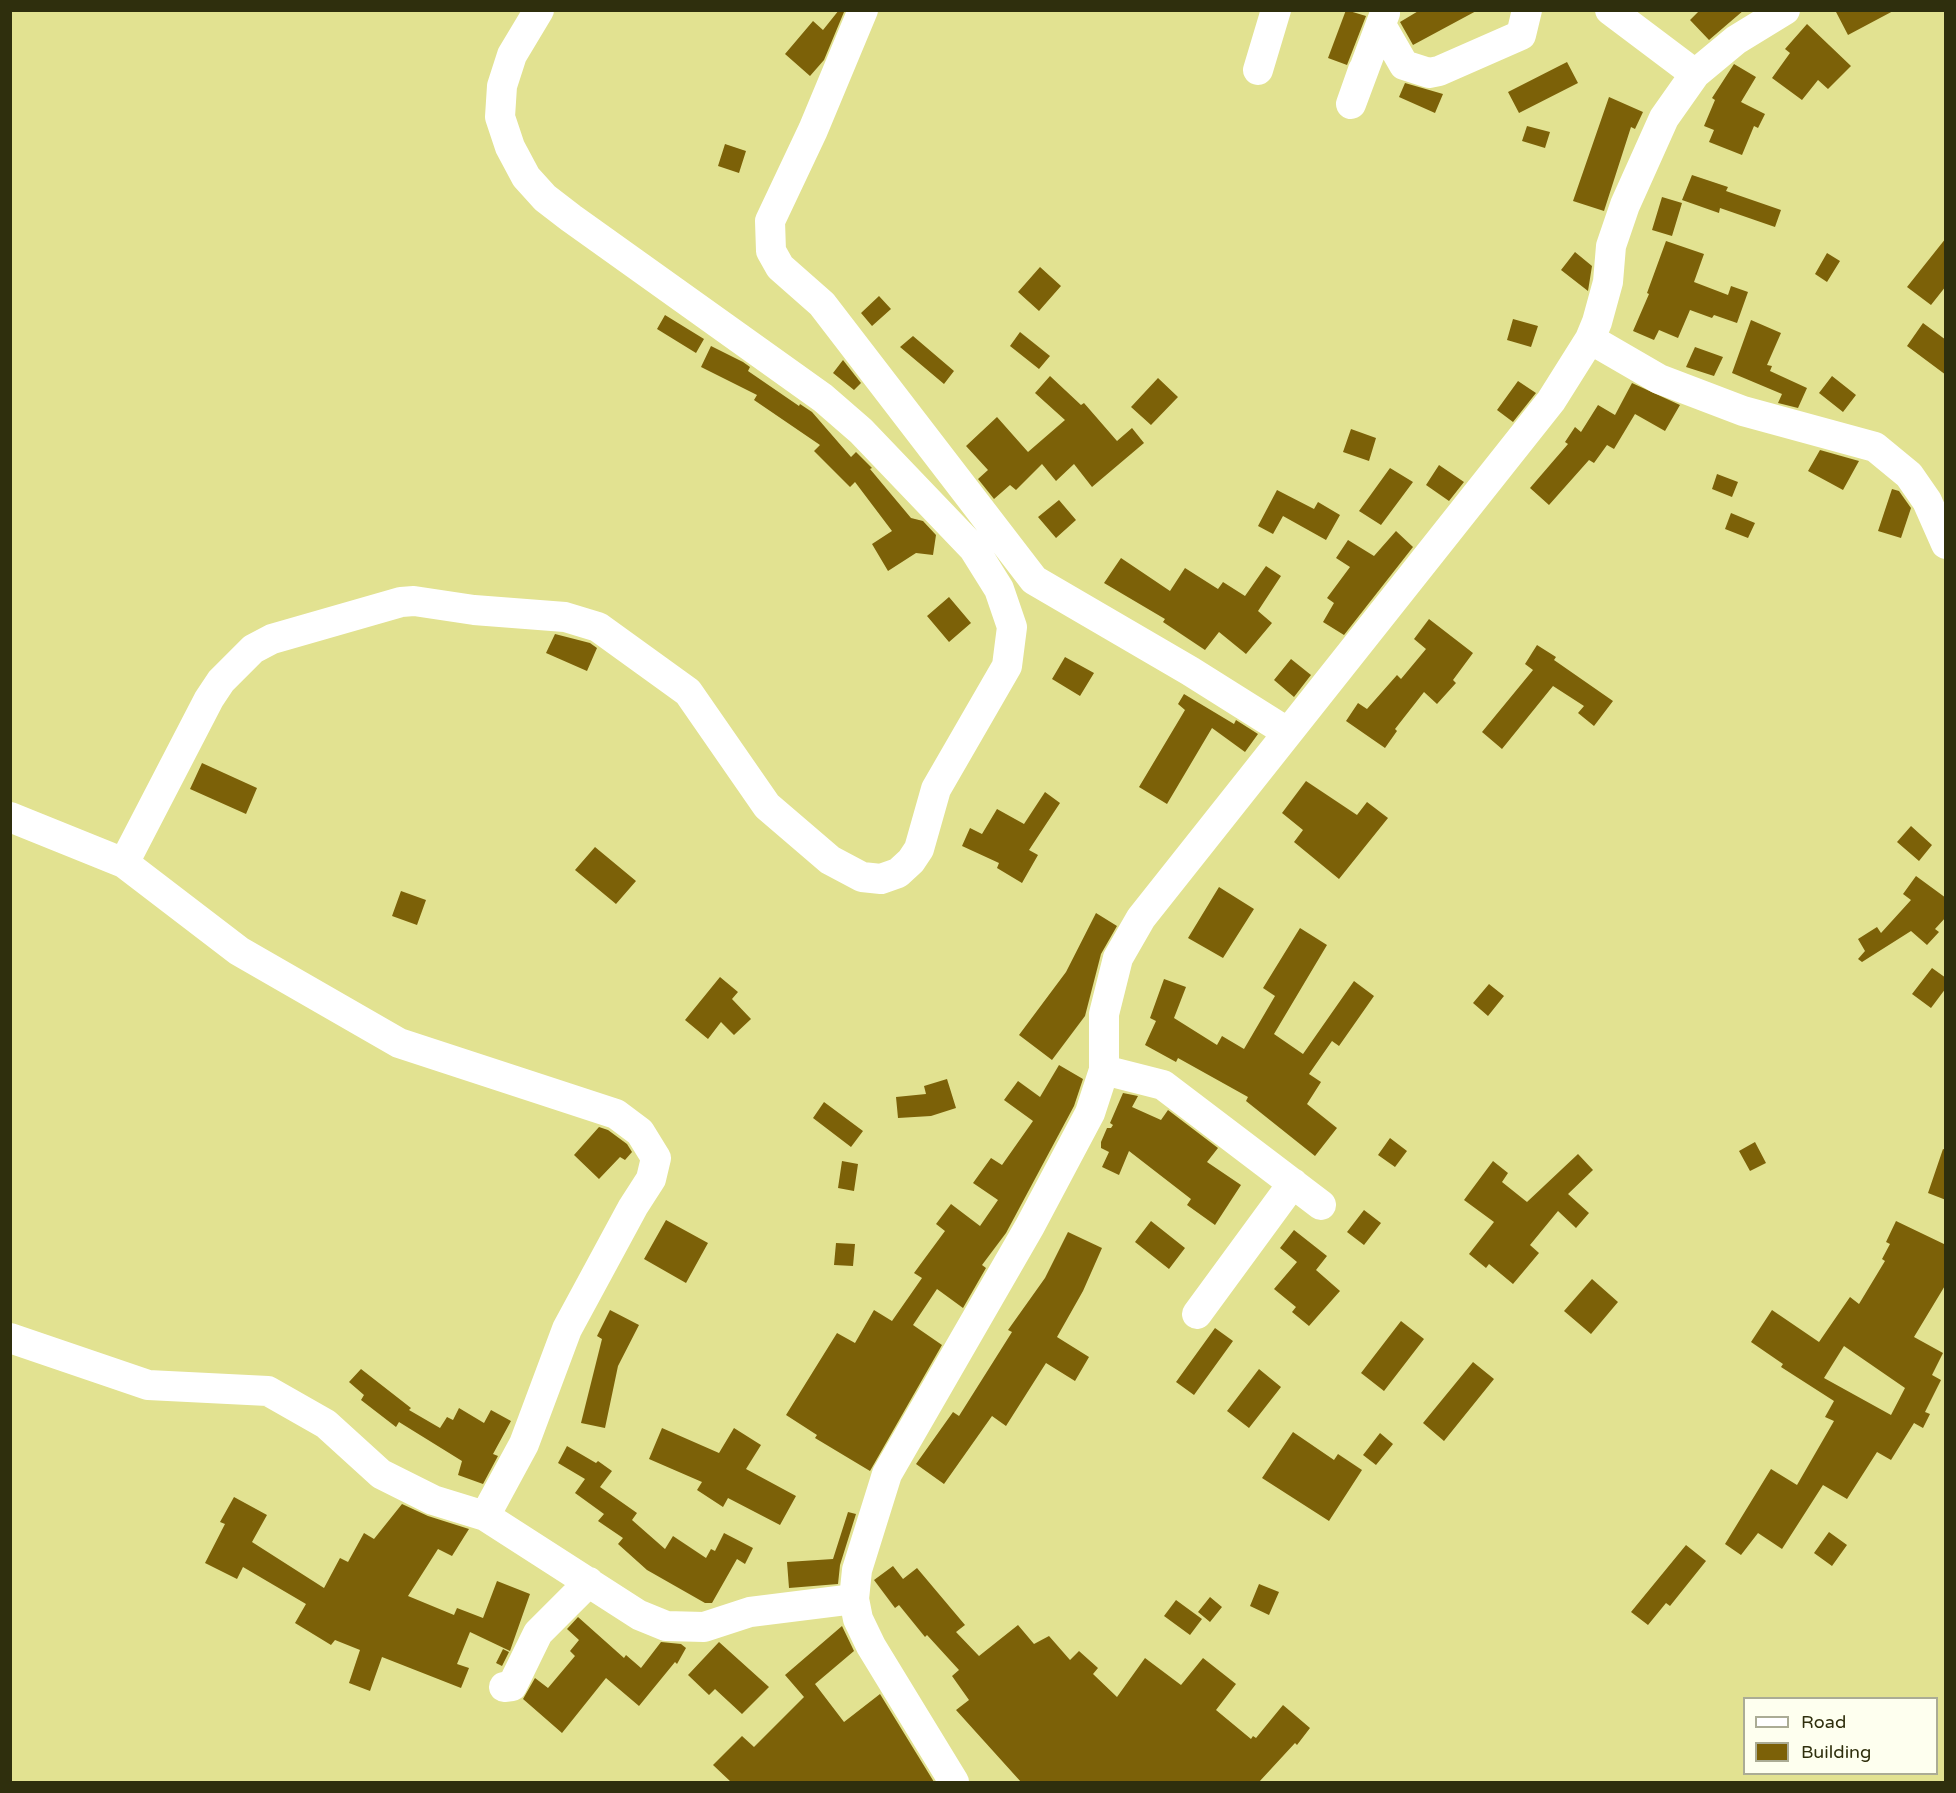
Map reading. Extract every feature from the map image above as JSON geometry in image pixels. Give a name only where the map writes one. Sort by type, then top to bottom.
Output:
[{"type":"street","points":[[124,863],[209,699],[221,681],[253,649],[272,639],[400,602],[427,601],[474,610],[565,617],[583,621],[606,632],[688,692],[773,811],[846,871],[862,878],[881,879],[898,873],[912,861],[920,849],[936,789],[1007,666],[1012,627],[999,589],[974,549],[861,431],[823,398],[571,218],[545,198],[526,177],[510,147],[500,117],[502,86],[512,55],[539,10]]},
{"type":"street","points":[[863,10],[813,130],[770,221],[771,251],[780,267],[822,304],[1034,580],[1190,671],[1287,732]]},
{"type":"street","points":[[1258,70],[1276,10]]},
{"type":"street","points":[[1383,18],[1404,66],[1429,73],[1439,71],[1521,35],[1527,10]]},
{"type":"street","points":[[1610,10],[1695,74]]},
{"type":"street","points":[[954,1782],[871,1646],[858,1619],[854,1599],[857,1570],[887,1474],[1030,1226],[1090,1113],[1104,1070],[1104,1014],[1118,958],[1141,918],[1200,848],[1287,732],[1551,401],[1590,339],[1598,322],[1608,282],[1611,246],[1625,205],[1664,118],[1695,74],[1736,40],[1785,10]]},
{"type":"street","points":[[1364,70],[1351,104],[1383,18]]},
{"type":"street","points":[[1590,339],[1659,379],[1743,411],[1875,447],[1910,475],[1927,501],[1946,543]]},
{"type":"street","points":[[999,589],[1034,580]]},
{"type":"street","points":[[10,817],[124,863],[239,951],[399,1043],[616,1114],[640,1132],[656,1158],[651,1179],[633,1207],[567,1329],[524,1444],[485,1516]]},
{"type":"street","points":[[1104,1070],[1163,1085],[1322,1205]]},
{"type":"street","points":[[1197,1314],[1293,1183]]},
{"type":"street","points":[[10,1338],[148,1384],[268,1391],[326,1424],[381,1474],[433,1500],[485,1516],[639,1615],[666,1626],[704,1627],[750,1612],[854,1599]]},
{"type":"street","points":[[504,1687],[512,1686],[538,1633],[589,1582]]},
{"type":"building","points":[[839,10],[844,12],[824,60],[810,76],[785,54],[813,21],[823,30]]},
{"type":"building","points":[[1346,10],[1366,16],[1347,65],[1328,58]]},
{"type":"building","points":[[1420,10],[1478,10],[1413,45],[1400,22]]},
{"type":"building","points":[[1700,10],[1744,10],[1709,40],[1690,20]]},
{"type":"building","points":[[1835,10],[1895,10],[1848,35]]},
{"type":"building","points":[[1807,24],[1851,66],[1828,89],[1818,80],[1802,100],[1772,78],[1790,53],[1785,49]]},
{"type":"building","points":[[1567,62],[1578,83],[1519,113],[1508,92]]},
{"type":"building","points":[[1734,64],[1756,77],[1741,102],[1765,114],[1758,128],[1754,126],[1742,155],[1709,142],[1714,130],[1704,126],[1715,100],[1712,98]]},
{"type":"building","points":[[1405,83],[1443,94],[1435,113],[1399,97]]},
{"type":"building","points":[[1609,97],[1643,112],[1635,129],[1631,127],[1604,211],[1573,201]]},
{"type":"building","points":[[1527,126],[1550,132],[1545,148],[1522,141]]},
{"type":"building","points":[[725,144],[746,151],[739,173],[718,166]]},
{"type":"building","points":[[1692,175],[1728,187],[1726,191],[1781,210],[1775,227],[1720,208],[1719,213],[1682,200]]},
{"type":"building","points":[[1662,197],[1682,203],[1672,236],[1652,230]]},
{"type":"building","points":[[1946,238],[1946,286],[1931,305],[1907,287]]},
{"type":"building","points":[[1666,241],[1704,254],[1694,282],[1728,295],[1731,286],[1748,292],[1737,323],[1714,315],[1712,318],[1690,310],[1678,338],[1659,330],[1654,340],[1633,331],[1649,294],[1647,293]]},
{"type":"building","points":[[1575,252],[1592,266],[1588,291],[1561,270]]},
{"type":"building","points":[[1827,253],[1840,261],[1827,282],[1815,274]]},
{"type":"building","points":[[1040,267],[1061,286],[1039,311],[1018,292]]},
{"type":"building","points":[[879,296],[891,309],[872,326],[861,313]]},
{"type":"building","points":[[665,315],[704,339],[696,353],[657,329]]},
{"type":"building","points":[[1513,319],[1538,326],[1531,347],[1507,340]]},
{"type":"building","points":[[1751,320],[1781,333],[1767,365],[1772,366],[1770,371],[1807,388],[1798,408],[1778,403],[1782,394],[1732,373]]},
{"type":"building","points":[[1923,323],[1946,340],[1946,375],[1907,346]]},
{"type":"building","points":[[1020,332],[1050,356],[1039,369],[1010,346]]},
{"type":"building","points":[[913,336],[954,371],[944,384],[900,347]]},
{"type":"building","points":[[711,346],[743,362],[750,367],[748,371],[799,406],[800,404],[812,412],[851,457],[856,452],[872,468],[870,469],[911,518],[923,521],[936,535],[933,555],[916,553],[888,571],[872,544],[892,531],[855,482],[850,487],[814,451],[820,445],[754,400],[757,395],[701,367]]},
{"type":"building","points":[[1695,347],[1723,357],[1714,376],[1686,367]]},
{"type":"building","points":[[843,360],[861,383],[854,390],[833,373]]},
{"type":"building","points":[[1050,376],[1081,405],[1084,403],[1117,441],[1132,428],[1144,443],[1092,487],[1074,464],[1056,481],[1042,464],[1016,490],[1010,485],[994,499],[978,479],[988,470],[966,446],[997,417],[1028,452],[1065,420],[1035,393]]},
{"type":"building","points":[[1832,376],[1856,395],[1843,412],[1819,393]]},
{"type":"building","points":[[1158,378],[1178,397],[1151,425],[1131,407]]},
{"type":"building","points":[[1518,381],[1536,393],[1513,422],[1497,410]]},
{"type":"building","points":[[1632,383],[1680,405],[1665,431],[1635,414],[1614,449],[1607,445],[1594,463],[1589,460],[1549,505],[1530,488],[1568,444],[1565,442],[1575,427],[1581,432],[1598,405],[1615,415]]},
{"type":"building","points":[[1351,429],[1376,438],[1369,461],[1343,452]]},
{"type":"building","points":[[1820,450],[1859,461],[1843,490],[1808,471]]},
{"type":"building","points":[[1439,465],[1464,482],[1449,501],[1426,485]]},
{"type":"building","points":[[1390,468],[1413,482],[1381,525],[1359,511]]},
{"type":"building","points":[[1717,474],[1738,482],[1732,497],[1712,489]]},
{"type":"building","points":[[1892,489],[1899,491],[1911,508],[1901,538],[1878,531]]},
{"type":"building","points":[[1277,490],[1314,509],[1318,502],[1340,515],[1326,540],[1283,516],[1273,534],[1258,526]]},
{"type":"building","points":[[1059,500],[1076,520],[1056,538],[1038,517]]},
{"type":"building","points":[[1731,513],[1755,523],[1748,538],[1725,529]]},
{"type":"building","points":[[1396,531],[1413,547],[1344,635],[1323,622],[1334,603],[1327,598],[1350,567],[1336,558],[1348,540],[1374,556]]},
{"type":"building","points":[[1121,558],[1170,591],[1185,568],[1218,589],[1223,582],[1245,596],[1266,566],[1281,576],[1258,611],[1272,623],[1246,654],[1219,632],[1205,650],[1163,622],[1165,619],[1104,583]]},
{"type":"building","points":[[949,597],[971,623],[949,642],[927,616]]},
{"type":"building","points":[[1429,619],[1473,653],[1453,680],[1456,683],[1437,704],[1424,692],[1395,729],[1397,731],[1385,748],[1346,721],[1358,703],[1367,709],[1397,675],[1401,679],[1426,649],[1414,639]]},
{"type":"building","points":[[555,634],[590,643],[597,648],[587,671],[546,653]]},
{"type":"building","points":[[1537,645],[1556,657],[1554,660],[1613,701],[1594,726],[1578,713],[1584,706],[1553,686],[1502,749],[1482,732],[1533,670],[1525,664]]},
{"type":"building","points":[[1065,657],[1094,673],[1080,696],[1052,679]]},
{"type":"building","points":[[1291,659],[1311,675],[1294,697],[1274,680]]},
{"type":"building","points":[[1184,694],[1234,724],[1236,720],[1258,734],[1245,752],[1212,728],[1167,804],[1139,787],[1185,710],[1178,704]]},
{"type":"building","points":[[202,763],[257,788],[246,814],[190,789]]},
{"type":"building","points":[[1306,781],[1357,815],[1367,802],[1388,818],[1339,879],[1294,842],[1303,830],[1282,813]]},
{"type":"building","points":[[1045,792],[1060,803],[1029,850],[1038,855],[1022,883],[997,868],[999,863],[962,846],[970,828],[982,834],[997,809],[1024,824]]},
{"type":"building","points":[[1911,826],[1932,845],[1919,861],[1897,842]]},
{"type":"building","points":[[595,847],[636,881],[616,904],[575,870]]},
{"type":"building","points":[[1916,876],[1946,898],[1946,917],[1935,929],[1939,932],[1927,945],[1911,931],[1862,962],[1858,959],[1865,951],[1858,939],[1877,927],[1881,933],[1911,900],[1903,894]]},
{"type":"building","points":[[1219,887],[1254,909],[1223,958],[1188,938]]},
{"type":"building","points":[[401,891],[426,900],[417,925],[392,916]]},
{"type":"building","points":[[1096,913],[1117,926],[1101,954],[1085,1016],[1052,1060],[1019,1035],[1066,972]]},
{"type":"building","points":[[1300,928],[1327,945],[1274,1034],[1303,1054],[1354,981],[1374,996],[1339,1046],[1332,1041],[1309,1074],[1321,1082],[1307,1104],[1337,1128],[1315,1156],[1246,1101],[1248,1097],[1178,1058],[1176,1062],[1145,1045],[1156,1021],[1150,1018],[1164,979],[1186,987],[1174,1018],[1217,1045],[1222,1036],[1244,1049],[1275,996],[1263,988]]},
{"type":"building","points":[[1932,968],[1946,978],[1946,988],[1931,1008],[1912,994]]},
{"type":"building","points":[[720,977],[738,992],[732,999],[751,1019],[734,1035],[721,1022],[708,1039],[685,1020]]},
{"type":"building","points":[[1489,984],[1504,996],[1488,1016],[1473,1003]]},
{"type":"building","points":[[1059,1065],[1083,1079],[1074,1106],[1006,1233],[982,1265],[986,1268],[963,1308],[937,1289],[913,1325],[942,1345],[870,1471],[815,1438],[817,1435],[786,1415],[837,1333],[855,1343],[874,1310],[892,1321],[922,1278],[914,1273],[945,1231],[936,1224],[951,1204],[980,1226],[998,1200],[973,1183],[991,1158],[1002,1165],[1033,1121],[1004,1100],[1018,1081],[1040,1097]]},
{"type":"building","points":[[947,1079],[956,1108],[931,1116],[898,1118],[896,1097],[926,1094],[924,1086]]},
{"type":"building","points":[[1123,1093],[1138,1096],[1132,1107],[1161,1120],[1168,1110],[1218,1148],[1207,1162],[1241,1185],[1215,1225],[1187,1205],[1191,1199],[1129,1151],[1119,1175],[1102,1167],[1109,1152],[1101,1148],[1101,1142],[1107,1128],[1113,1125],[1110,1123]]},
{"type":"building","points":[[824,1102],[863,1131],[851,1147],[813,1118]]},
{"type":"building","points":[[599,1127],[608,1130],[627,1144],[632,1152],[625,1160],[620,1157],[599,1179],[574,1155]]},
{"type":"building","points":[[1390,1138],[1407,1151],[1395,1167],[1378,1155]]},
{"type":"building","points":[[1755,1142],[1766,1163],[1750,1171],[1739,1151]]},
{"type":"building","points":[[1943,1149],[1946,1150],[1946,1200],[1928,1193]]},
{"type":"building","points":[[1578,1154],[1593,1170],[1568,1194],[1589,1213],[1576,1228],[1558,1211],[1530,1245],[1539,1253],[1513,1284],[1489,1264],[1486,1268],[1469,1254],[1494,1222],[1464,1200],[1493,1161],[1508,1173],[1502,1182],[1527,1202]]},
{"type":"building","points":[[842,1161],[858,1164],[854,1191],[838,1188]]},
{"type":"building","points":[[1364,1210],[1381,1223],[1364,1245],[1347,1232]]},
{"type":"building","points":[[666,1220],[708,1243],[686,1283],[644,1259]]},
{"type":"building","points":[[1151,1221],[1185,1248],[1169,1269],[1135,1242]]},
{"type":"building","points":[[1896,1221],[1946,1245],[1946,1284],[1914,1337],[1943,1353],[1932,1375],[1941,1380],[1925,1412],[1930,1414],[1923,1428],[1914,1423],[1891,1460],[1877,1452],[1847,1499],[1823,1485],[1782,1549],[1758,1533],[1741,1555],[1725,1544],[1771,1469],[1797,1485],[1834,1421],[1825,1417],[1834,1401],[1781,1367],[1783,1364],[1751,1342],[1772,1310],[1819,1342],[1850,1297],[1859,1304],[1885,1261],[1882,1259],[1890,1244],[1886,1242]],"holes":[[[1844,1346],[1905,1388],[1891,1415],[1824,1378]]]},
{"type":"building","points":[[1294,1230],[1327,1256],[1316,1270],[1340,1291],[1309,1326],[1292,1312],[1296,1307],[1274,1289],[1297,1262],[1280,1248]]},
{"type":"building","points":[[1068,1232],[1102,1248],[1083,1291],[1057,1337],[1089,1357],[1075,1381],[1046,1363],[1006,1426],[992,1416],[944,1484],[916,1464],[953,1412],[959,1416],[1012,1332],[1008,1330],[1045,1278]]},
{"type":"building","points":[[836,1243],[855,1244],[853,1266],[834,1265]]},
{"type":"building","points":[[1592,1279],[1618,1302],[1591,1334],[1564,1311]]},
{"type":"building","points":[[610,1310],[639,1325],[618,1366],[605,1428],[581,1423],[602,1339],[597,1336]]},
{"type":"building","points":[[1401,1321],[1424,1339],[1384,1391],[1361,1373]]},
{"type":"building","points":[[1215,1328],[1233,1341],[1194,1395],[1176,1382]]},
{"type":"building","points":[[1473,1362],[1494,1379],[1444,1441],[1423,1423]]},
{"type":"building","points":[[361,1369],[411,1408],[409,1410],[440,1428],[447,1417],[453,1420],[459,1408],[484,1423],[491,1410],[511,1421],[493,1454],[498,1456],[483,1484],[458,1475],[462,1461],[399,1422],[396,1427],[361,1400],[364,1395],[349,1382]]},
{"type":"building","points":[[1259,1369],[1281,1387],[1249,1428],[1227,1411]]},
{"type":"building","points":[[662,1428],[719,1453],[734,1428],[761,1445],[746,1469],[796,1496],[780,1525],[728,1498],[723,1507],[697,1490],[702,1482],[649,1459]]},
{"type":"building","points":[[1293,1432],[1334,1460],[1338,1454],[1362,1470],[1329,1521],[1262,1478]]},
{"type":"building","points":[[1380,1433],[1393,1444],[1376,1465],[1363,1455]]},
{"type":"building","points":[[567,1446],[596,1463],[598,1461],[612,1471],[600,1487],[637,1513],[632,1520],[665,1549],[673,1536],[706,1558],[711,1549],[715,1551],[724,1533],[753,1548],[745,1564],[737,1559],[712,1603],[705,1603],[647,1570],[618,1544],[623,1538],[598,1521],[604,1514],[575,1493],[585,1479],[558,1463]]},
{"type":"building","points":[[234,1497],[267,1515],[252,1542],[324,1588],[340,1558],[348,1562],[364,1533],[374,1539],[402,1504],[428,1516],[469,1529],[452,1556],[438,1549],[408,1596],[454,1615],[457,1608],[483,1618],[497,1581],[530,1594],[510,1651],[470,1632],[457,1664],[469,1668],[461,1688],[382,1657],[370,1691],[349,1683],[360,1650],[335,1640],[331,1645],[295,1623],[306,1604],[243,1567],[237,1579],[205,1563],[225,1524],[220,1522]]},
{"type":"building","points":[[848,1512],[856,1514],[840,1565],[838,1584],[789,1588],[787,1562],[833,1559]]},
{"type":"building","points":[[1829,1532],[1847,1545],[1832,1566],[1814,1553]]},
{"type":"building","points":[[1686,1545],[1706,1561],[1670,1606],[1666,1603],[1648,1625],[1631,1612]]},
{"type":"building","points":[[893,1566],[903,1579],[917,1568],[965,1625],[956,1632],[979,1656],[1018,1625],[1034,1644],[1049,1636],[1070,1660],[1079,1651],[1098,1668],[1093,1674],[1117,1697],[1145,1658],[1181,1685],[1203,1658],[1236,1684],[1216,1710],[1251,1739],[1253,1736],[1256,1738],[1283,1705],[1310,1728],[1297,1745],[1295,1743],[1259,1782],[1021,1782],[956,1710],[969,1700],[952,1676],[959,1670],[927,1635],[925,1637],[899,1605],[895,1608],[874,1580]]},
{"type":"building","points":[[1259,1584],[1279,1592],[1269,1615],[1250,1606]]},
{"type":"building","points":[[1210,1597],[1222,1607],[1210,1622],[1198,1612]]},
{"type":"building","points":[[1176,1600],[1202,1619],[1190,1635],[1164,1616]]},
{"type":"building","points":[[578,1617],[624,1658],[626,1655],[641,1668],[661,1642],[681,1644],[686,1648],[677,1664],[675,1662],[639,1706],[606,1678],[562,1733],[523,1699],[535,1678],[548,1688],[575,1656],[570,1651],[579,1640],[567,1629]]},
{"type":"building","points":[[842,1626],[854,1651],[815,1684],[844,1722],[880,1694],[934,1782],[731,1782],[713,1765],[742,1736],[754,1747],[804,1697],[785,1675]]},
{"type":"building","points":[[719,1642],[769,1687],[742,1714],[715,1689],[709,1695],[688,1675]]},
{"type":"building","points":[[503,1649],[509,1652],[502,1666],[496,1663]]}]
